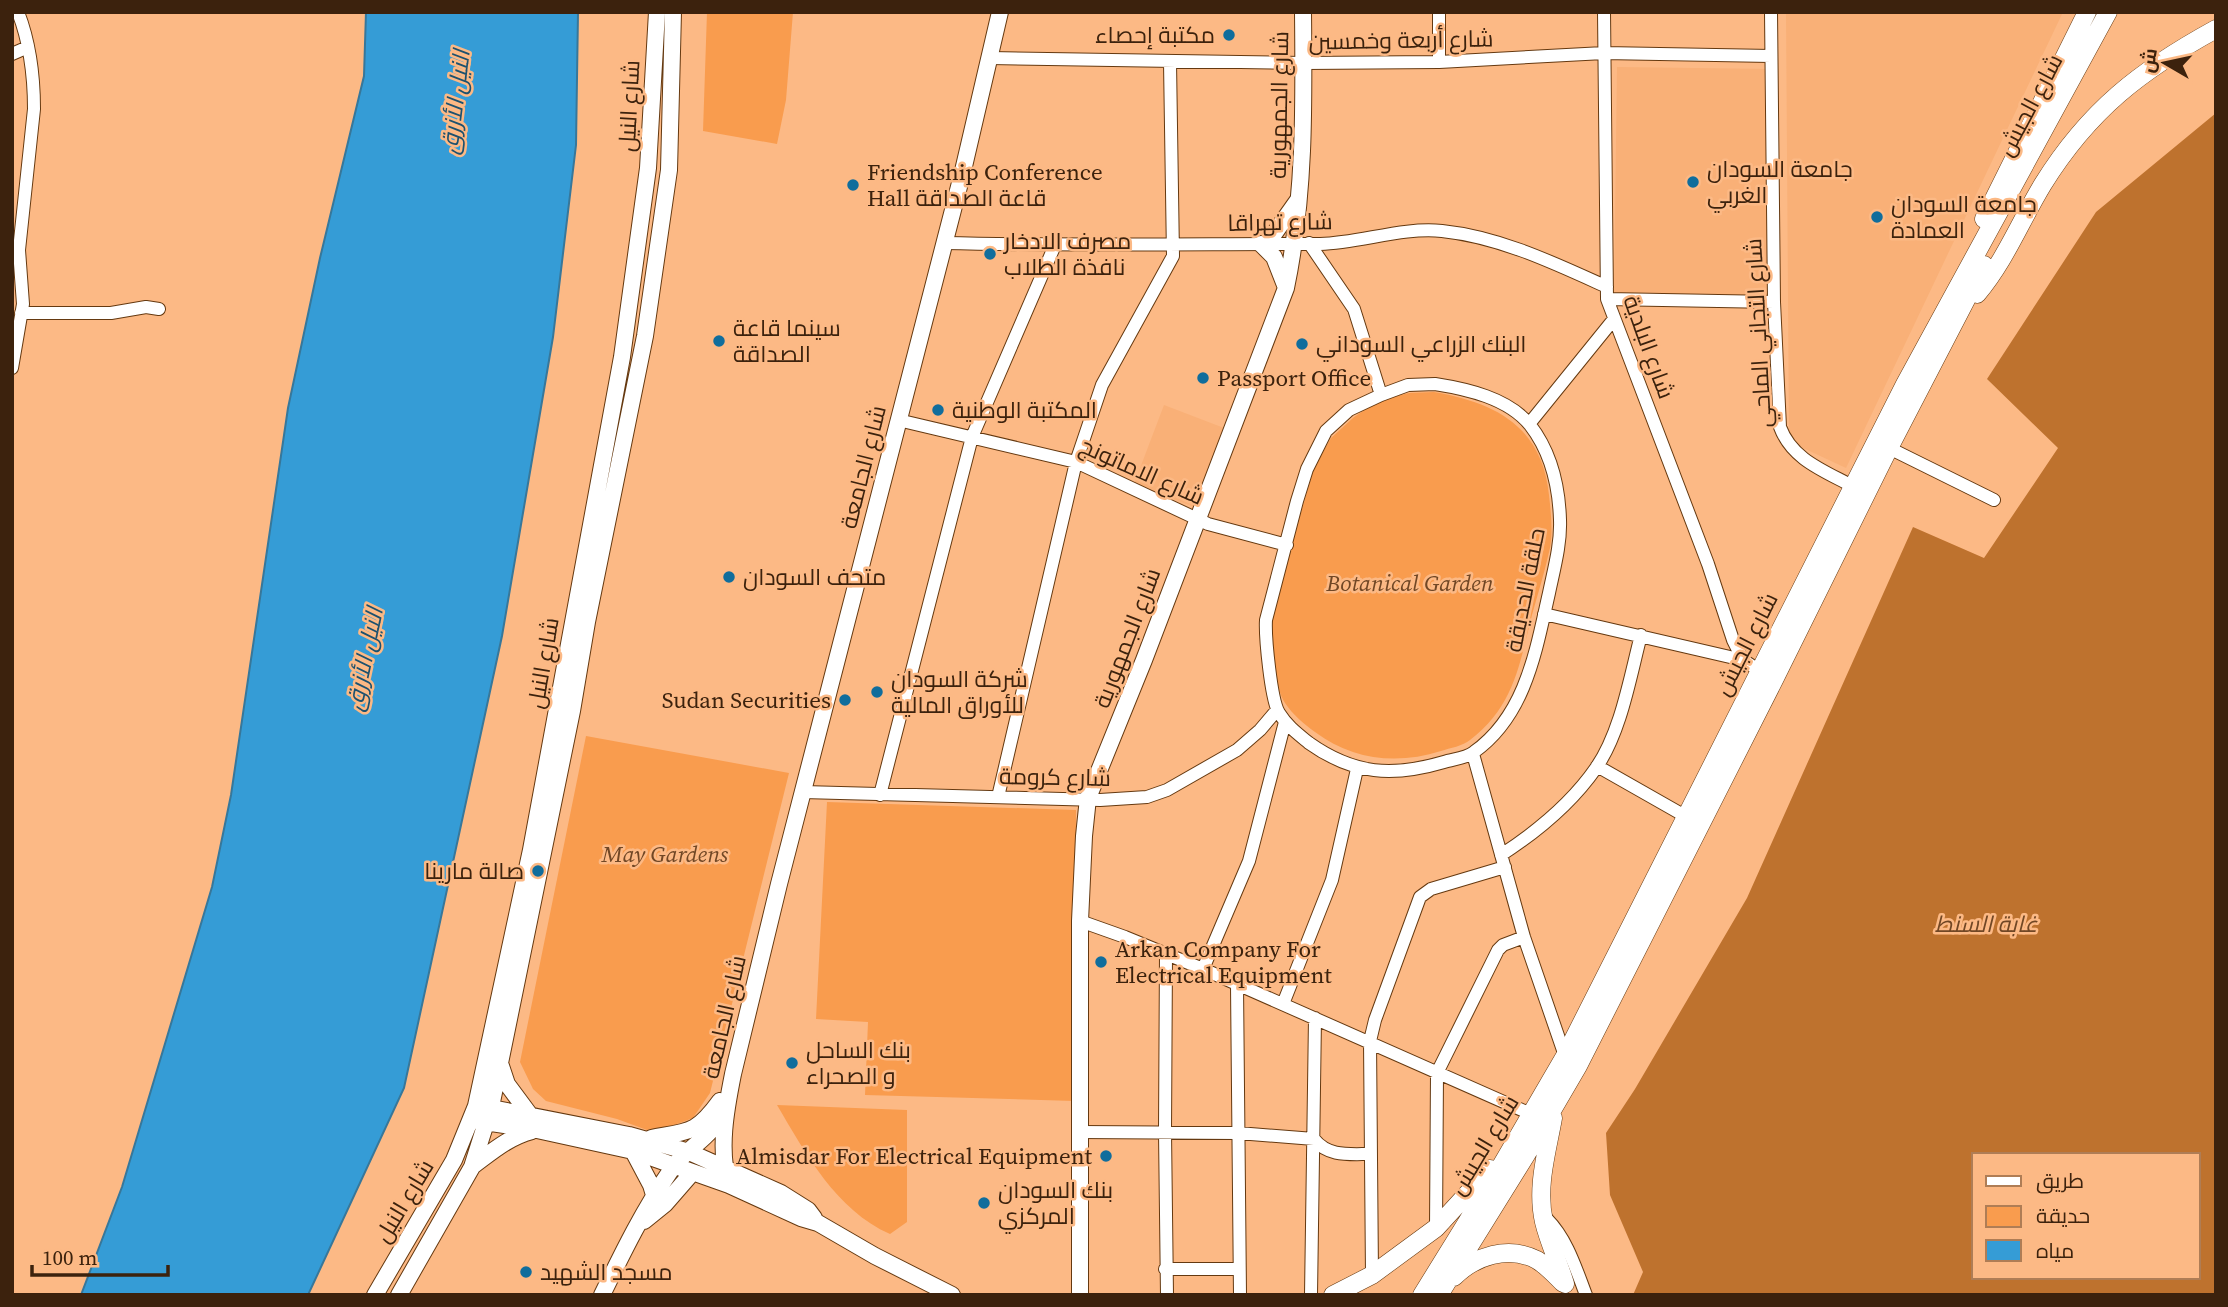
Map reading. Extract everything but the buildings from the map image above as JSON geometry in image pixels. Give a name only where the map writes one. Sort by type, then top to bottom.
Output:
[{"type":"highway","points":[[1957,287],[1981,226],[2087,12]]},
{"type":"highway","name":"شارع الجيش","points":[[1422,1295],[1565,1056],[1957,287],[1988,235],[2108,12]]},
{"type":"highway","name":"شارع الجيش","points":[[1440,1292],[1556,1105],[1624,977],[1959,310],[2120,12]]},
{"type":"highway","points":[[1959,310],[1992,276],[2042,186],[2087,123],[2103,106],[2151,69],[2216,29]]},
{"type":"highway","points":[[1556,1105],[1541,1186],[1543,1220],[1568,1290]]},
{"type":"highway","points":[[1333,1295],[1372,1275],[1436,1228],[1513,1145]]},
{"type":"highway","points":[[1440,1292],[1462,1269],[1480,1258],[1511,1253],[1538,1261],[1568,1290]]},
{"type":"main road","name":"شارع النيل","points":[[399,1295],[472,1167],[572,711],[648,168],[657,12]]},
{"type":"main road","name":"شارع النيل","points":[[595,544],[633,399],[659,243],[668,170],[673,12]]},
{"type":"main road","name":"شارع الجامعة","points":[[602,1295],[654,1195],[674,1166],[718,1124],[729,1092],[1000,12]]},
{"type":"main road","name":"شارع الجمهورية","points":[[1080,1295],[1080,921],[1088,798],[1302,243],[1299,198],[1303,12]]},
{"type":"main road","points":[[648,168],[668,170]]},
{"type":"main road","points":[[1286,288],[1274,257],[1264,244],[1299,198]]},
{"type":"main road","points":[[615,397],[633,399]]},
{"type":"main road","name":"شارع النيل","points":[[375,1295],[482,1114],[500,1063],[508,995]]},
{"type":"main road","points":[[500,1063],[507,1084],[533,1122]]},
{"type":"main road","points":[[639,1145],[696,1128],[729,1092]]},
{"type":"main road","name":"شارع الجامعة","points":[[729,1092],[723,1166],[729,1185]]},
{"type":"main road","points":[[482,1114],[688,1152],[781,1193],[808,1210],[818,1223]]},
{"type":"main road","points":[[472,1167],[533,1122]]},
{"type":"main road","points":[[639,1145],[674,1166],[729,1185],[818,1223],[952,1295]]},
{"type":"main road","points":[[639,1145],[654,1195]]},
{"type":"main road","name":"شارع الجامعة","points":[[639,1225],[665,1204],[692,1172]]},
{"type":"main road","points":[[394,1262],[412,1272]]},
{"type":"street","points":[[12,368],[19,307],[15,260],[34,109],[34,86],[28,47],[18,12]]},
{"type":"street","points":[[1439,12],[1439,62]]},
{"type":"street","name":"شارع البلدية","points":[[1604,12],[1607,293],[1614,319],[1708,564],[1733,640],[1743,660]]},
{"type":"street","name":"شارع التجاني الماحي","points":[[1771,12],[1774,302],[1780,427],[1794,452],[1854,487]]},
{"type":"street","points":[[12,54],[28,47]]},
{"type":"street","name":"شارع أربعة وخمسين","points":[[990,58],[1304,63],[1439,62],[1604,53],[1771,56]]},
{"type":"street","points":[[998,797],[1076,462],[1102,385],[1174,251],[1170,62]]},
{"type":"street","name":"شارع تهراقا","points":[[944,243],[1264,244],[1441,231],[1500,243],[1607,293],[1774,302]]},
{"type":"street","points":[[1302,243],[1354,309],[1381,395]]},
{"type":"street","points":[[880,795],[972,437],[1055,245]]},
{"type":"street","points":[[19,307],[111,313],[146,307],[159,309]]},
{"type":"street","points":[[1529,424],[1614,319]]},
{"type":"street","name":"حلقة الحديقة","points":[[1435,384],[1461,388],[1489,397],[1529,424],[1548,453],[1556,484],[1560,518],[1558,547],[1544,614],[1529,677],[1518,701],[1491,737],[1472,754],[1421,769],[1397,772],[1357,769],[1327,755],[1285,722],[1277,710],[1266,627],[1307,469],[1326,431],[1349,410],[1381,395],[1408,385],[1435,384]]},
{"type":"street","name":"شارع الاماتونج","points":[[898,420],[1076,462],[1219,527],[1287,545]]},
{"type":"street","points":[[1889,447],[1994,500]]},
{"type":"street","points":[[1544,614],[1743,660],[1760,671]]},
{"type":"street","points":[[1372,1275],[1370,1041],[1375,1020],[1420,897],[1431,888],[1503,861],[1564,807],[1597,766],[1622,707],[1641,635]]},
{"type":"street","name":"شارع كرومة","points":[[803,792],[1126,799],[1147,797],[1167,790],[1237,750],[1260,730],[1277,710]]},
{"type":"street","points":[[1203,969],[1249,861],[1285,722]]},
{"type":"street","points":[[1472,754],[1524,937],[1565,1056]]},
{"type":"street","points":[[1597,766],[1685,816]]},
{"type":"street","points":[[1283,1004],[1332,880],[1357,769]]},
{"type":"street","points":[[1080,921],[1166,953],[1531,1114]]},
{"type":"street","points":[[1436,1228],[1437,1073],[1497,950],[1524,937]]},
{"type":"street","points":[[1166,953],[1167,1295]]},
{"type":"street","points":[[1237,985],[1240,1295]]},
{"type":"street","points":[[1311,1295],[1315,1018]]},
{"type":"street","points":[[1080,1132],[1238,1133],[1314,1139],[1319,1146],[1334,1153],[1370,1154]]},
{"type":"street","points":[[1543,1220],[1546,1219],[1556,1228],[1586,1295]]},
{"type":"street","points":[[1165,1269],[1238,1269]]},
{"type":"shaded area","name":"جامعة السودان العمادة","points":[[1786,12],[2063,12],[1846,468],[1803,448],[1789,437]]},
{"type":"shaded area","name":"جامعة السودان الغربي","points":[[1617,67],[1771,69],[1769,296],[1614,295]]},
{"type":"shaded area","points":[[1164,405],[1224,428],[1194,507],[1134,484]]},
{"type":"green space","points":[[707,12],[793,12],[786,100],[777,144],[703,131]]},
{"type":"green space","name":"غابة السنط","points":[[2216,113],[2216,1295],[1633,1295],[1643,1272],[1610,1195],[1606,1133],[1635,1089],[1747,898],[1913,527],[1984,558],[2058,448],[1987,379],[2096,212]]},
{"type":"green space","name":"Botanical Garden","points":[[1434,392],[1478,403],[1496,411],[1526,435],[1545,472],[1551,515],[1550,548],[1513,684],[1506,699],[1485,727],[1460,745],[1424,755],[1392,759],[1375,757],[1344,749],[1329,741],[1303,722],[1285,703],[1275,670],[1273,609],[1314,468],[1331,438],[1354,417],[1380,400],[1409,393]]},
{"type":"green space","name":"May Gardens","points":[[586,736],[789,773],[710,1093],[693,1118],[669,1127],[647,1130],[617,1119],[546,1101],[533,1089],[520,1062]]},
{"type":"green space","points":[[827,802],[1076,810],[1075,1101],[865,1095],[868,1022],[816,1019]]},
{"type":"green space","points":[[777,1105],[907,1110],[907,1222],[890,1234],[854,1211],[824,1179]]},
{"type":"water","name":"النيل الأزرق","points":[[366,12],[578,12],[576,145],[553,337],[502,636],[404,1088],[308,1295],[81,1295],[122,1187],[212,887],[231,795],[288,408],[320,258],[364,76]]},
{"type":"place","name":"مكتبة إحصاء","points":[[1229,35]]},
{"type":"place","name":"جامعة السودان الغربي","points":[[1693,182]]},
{"type":"place","name":"Friendship Conference Hall قاعة الصداقة","points":[[853,185]]},
{"type":"place","name":"جامعة السودان العمادة","points":[[1877,217]]},
{"type":"place","name":"مصرف الادخار نافذة الطلاب","points":[[990,254]]},
{"type":"place","name":"سينما قاعة الصداقة","points":[[719,341]]},
{"type":"place","name":"البنك الزراعي السوداني","points":[[1302,344]]},
{"type":"place","name":"Passport Office","points":[[1203,378]]},
{"type":"place","name":"المكتبة الوطنية","points":[[938,410]]},
{"type":"place","name":"متحف السودان","points":[[729,577]]},
{"type":"place","name":"شركة السودان للأوراق المالية","points":[[877,692]]},
{"type":"place","name":"Sudan Securities","points":[[845,700]]},
{"type":"place","name":"صالة مارينا","points":[[538,871]]},
{"type":"place","name":"Arkan Company For Electrical Equipment","points":[[1101,962]]},
{"type":"place","name":"بنك الساحل و الصحراء","points":[[792,1063]]},
{"type":"place","name":"Almisdar For Electrical Equipment","points":[[1106,1156]]},
{"type":"place","name":"بنك السودان المركزي","points":[[984,1203]]},
{"type":"place","name":"مسجد الشهيد","points":[[526,1272]]}]
